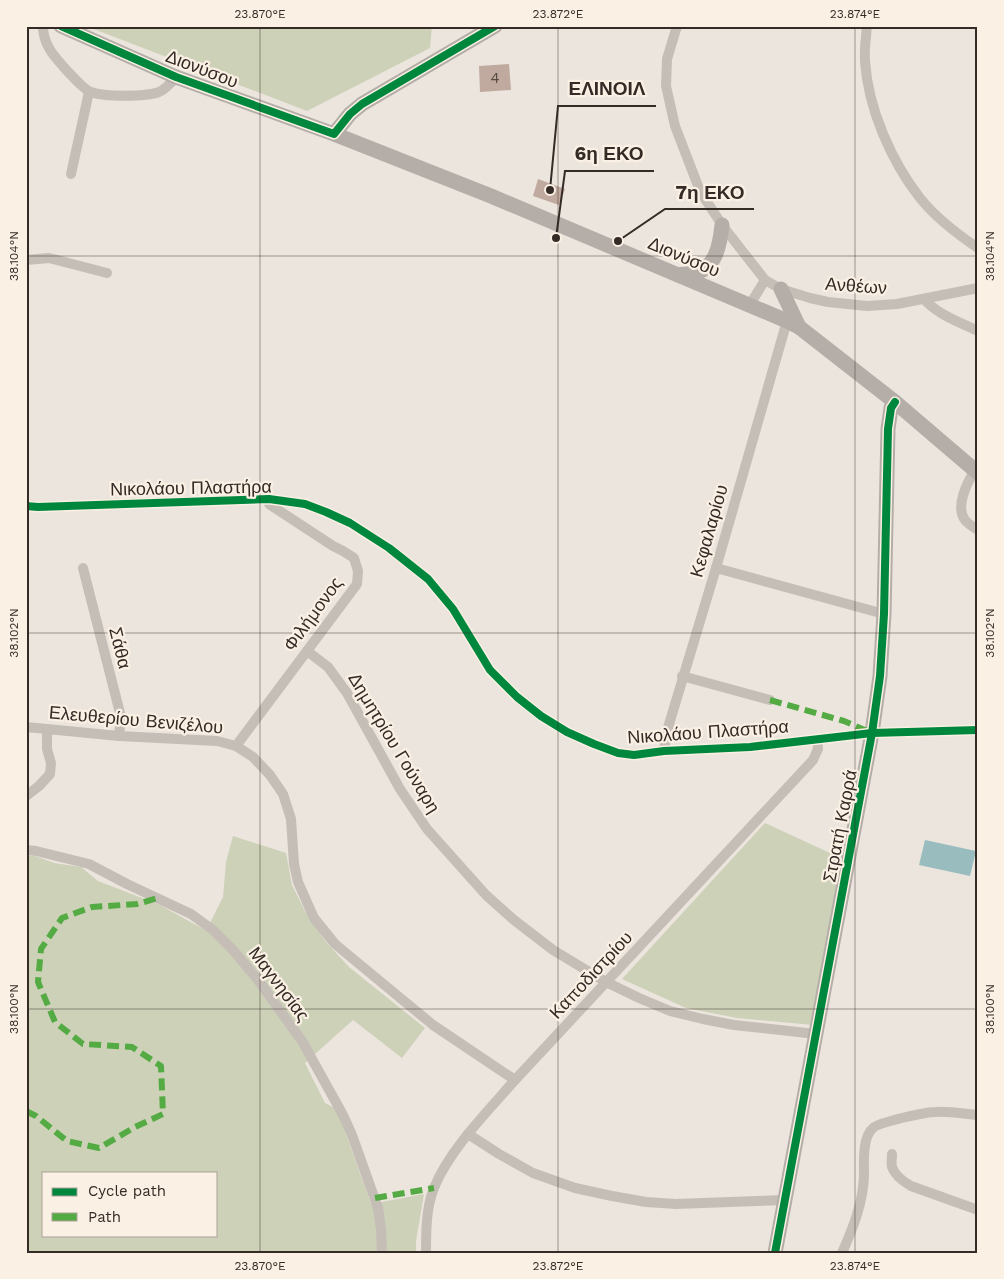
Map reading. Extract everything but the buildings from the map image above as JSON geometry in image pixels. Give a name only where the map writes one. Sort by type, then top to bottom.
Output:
[{"type":"main road","name":"Διονύσου","points":[[61,26],[176,77],[334,134],[492,196],[793,324],[895,402],[977,472]]},
{"type":"main road","points":[[334,134],[350,114],[362,104],[494,26]]},
{"type":"main road","points":[[677,275],[696,273],[705,269],[712,262],[720,244],[722,225]]},
{"type":"main road","points":[[781,289],[793,324]]},
{"type":"main road","name":"Στρατή Καρρά","points":[[775,1253],[872,733],[880,676],[884,614],[888,429],[891,408],[895,402]]},
{"type":"street","points":[[43,26],[43,34],[50,50],[89,92],[108,95],[157,93],[176,77]]},
{"type":"street","points":[[677,26],[667,59],[666,86],[675,126],[700,191],[722,225],[765,280],[750,306]]},
{"type":"street","points":[[867,26],[865,59],[871,98],[894,157],[920,198],[963,238],[978,248]]},
{"type":"street","points":[[71,174],[89,92]]},
{"type":"street","points":[[26,260],[49,258],[107,273]]},
{"type":"street","name":"Ανθέων","points":[[765,280],[781,289],[810,298],[866,306],[897,304],[978,288]]},
{"type":"street","points":[[924,299],[932,308],[945,316],[978,331]]},
{"type":"street","name":"Κεφαλαρίου","points":[[664,751],[666,731],[682,676],[793,324]]},
{"type":"street","points":[[977,472],[967,484],[963,496],[962,511],[964,519],[978,530]]},
{"type":"street","name":"Νικολάου Πλαστήρα","points":[[26,506],[269,499],[305,504],[350,522],[389,548],[428,579],[453,609],[490,670],[517,697],[541,716],[578,738],[618,753],[634,755],[664,751],[750,746],[872,733],[978,730]]},
{"type":"street","name":"Φιλήμονος","points":[[236,746],[356,584],[358,570],[354,558],[269,504],[269,499]]},
{"type":"street","name":"Σάθα","points":[[83,568],[121,717],[119,736]]},
{"type":"street","points":[[716,568],[884,614]]},
{"type":"street","name":"Δημητρίου Γούναρη","points":[[307,651],[328,667],[347,693],[400,789],[427,829],[486,895],[514,920],[553,950],[606,982],[670,1011],[734,1025],[816,1034]]},
{"type":"street","points":[[682,676],[770,700]]},
{"type":"street","name":"Ελευθερίου Βενιζέλου","points":[[26,727],[119,736],[217,741],[236,746],[253,758],[270,775],[283,794],[291,819],[294,864],[298,882],[314,918],[335,944],[433,1026],[515,1080]]},
{"type":"street","points":[[26,796],[50,774],[51,763],[47,749],[47,729]]},
{"type":"street","name":"Καποδιστρίου","points":[[426,1253],[427,1219],[434,1188],[446,1164],[468,1134],[515,1080],[813,760],[818,749],[817,740]]},
{"type":"street","name":"Μαγνησίας","points":[[26,850],[94,866],[190,914],[213,930],[232,950],[258,980],[302,1042],[352,1135],[378,1208],[381,1224],[382,1253]]},
{"type":"street","points":[[842,1253],[859,1211],[863,1186],[863,1152],[872,1128],[900,1119],[934,1112],[978,1114]]},
{"type":"street","points":[[468,1134],[533,1173],[574,1188],[612,1196],[646,1202],[676,1204],[785,1200]]},
{"type":"street","points":[[892,1154],[892,1167],[904,1182],[978,1210]]},
{"type":"green space","points":[[86,26],[432,26],[430,48],[307,111]]},
{"type":"green space","points":[[765,823],[843,859],[813,1025],[737,1018],[686,1008],[622,979]]},
{"type":"green space","points":[[233,836],[286,853],[292,885],[305,911],[326,942],[349,967],[425,1028],[402,1058],[353,1020],[305,1063],[325,1103],[337,1109],[371,1204],[424,1194],[416,1241],[416,1253],[26,1253],[26,856],[35,856],[54,863],[81,867],[98,881],[160,905],[205,930],[223,897],[226,862]]},
{"type":"water","points":[[925,840],[976,851],[970,876],[919,865]]},
{"type":"marked path","points":[[770,700],[844,721],[867,731]]},
{"type":"marked path","points":[[26,1111],[36,1116],[67,1141],[99,1148],[135,1127],[163,1114],[161,1066],[132,1047],[83,1044],[55,1022],[38,982],[41,949],[62,918],[92,907],[137,904],[158,898]]},
{"type":"marked path","points":[[375,1198],[434,1188]]},
{"type":"cycle path","points":[[61,26],[176,77],[334,134],[350,114],[362,104],[495,26]]},
{"type":"cycle path","points":[[775,1253],[872,733],[880,676],[884,614],[888,429],[891,408],[895,402]]},
{"type":"cycle path","points":[[26,506],[269,499],[305,504],[326,512],[350,523],[389,548],[428,579],[453,609],[490,670],[517,697],[541,716],[567,732],[618,753],[634,755],[664,751],[750,747],[872,733],[978,730]]},
{"type":"place","name":"ΕΛΙΝΟΙΛ","points":[[550,190]]},
{"type":"place","name":"6η ΕΚΟ","points":[[556,238]]},
{"type":"place","name":"7η ΕΚΟ","points":[[618,241]]}]
